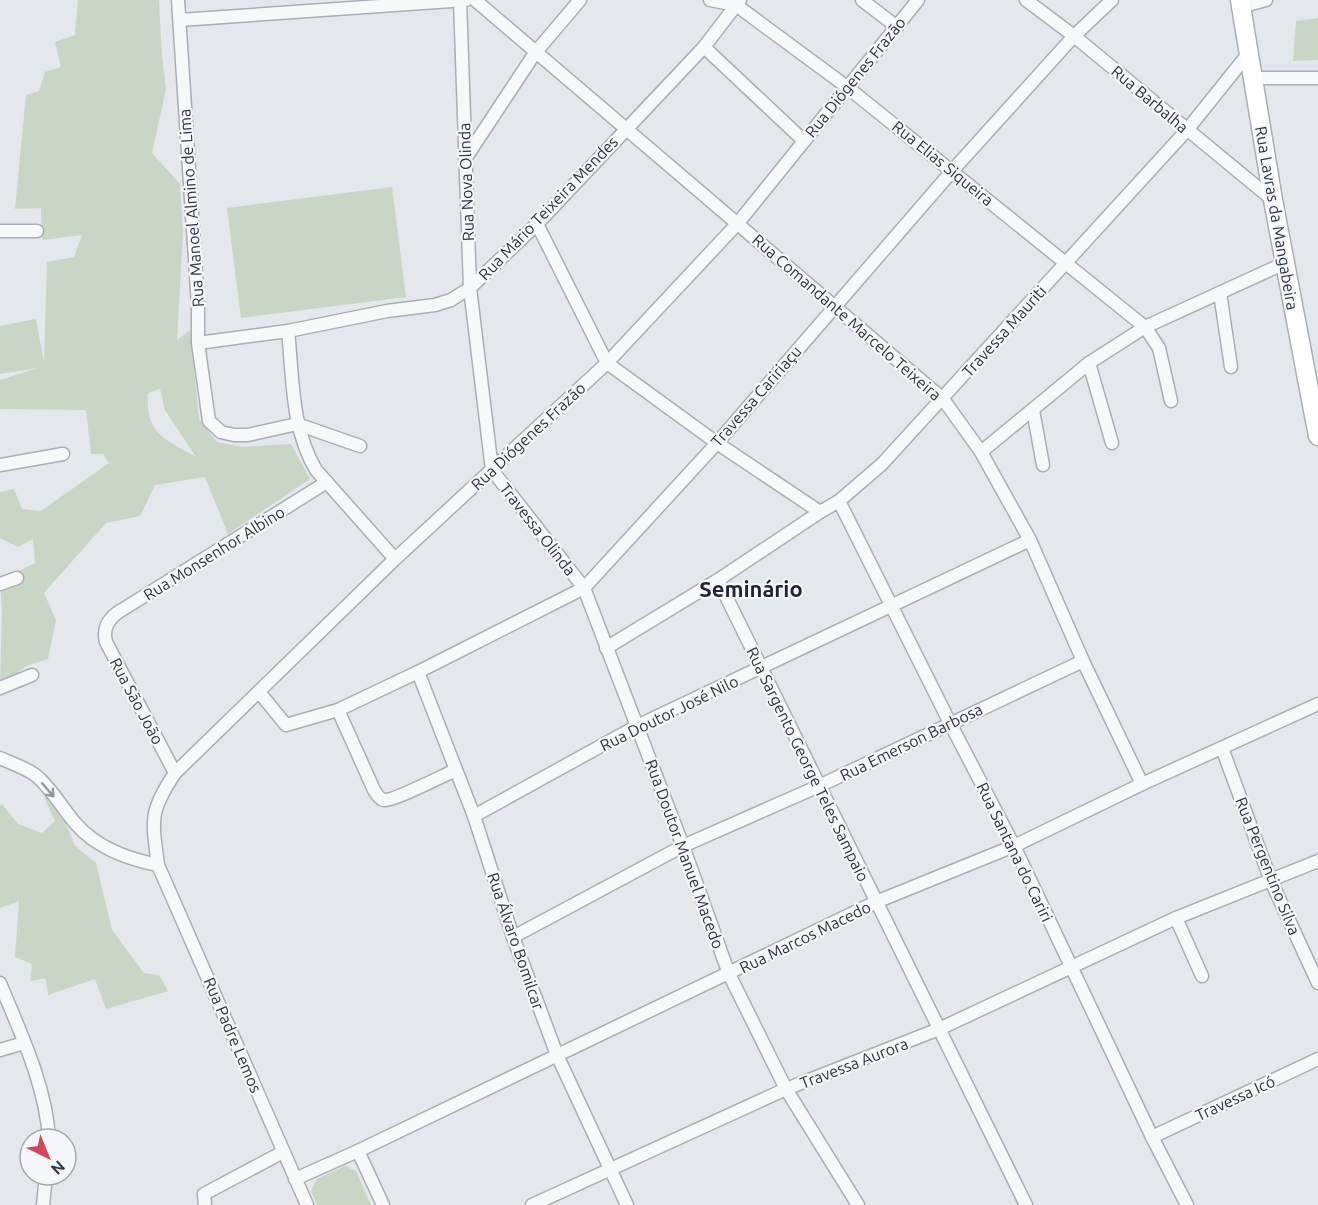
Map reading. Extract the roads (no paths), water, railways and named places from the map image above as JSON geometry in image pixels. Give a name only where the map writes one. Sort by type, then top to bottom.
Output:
[{"type":"street","name":"Rua Manoel Almino de Lima","points":[[178,0],[198,306],[198,343],[207,416],[213,427],[226,434],[248,435],[297,424]]},
{"type":"street","name":"Rua Nova Olinda","points":[[460,0],[470,288],[492,470]]},
{"type":"street","points":[[180,20],[466,0]]},
{"type":"street","name":"Rua Comandante Marcelo Teixeira","points":[[475,0],[943,399],[981,452],[1030,540],[1083,662],[1142,784]]},
{"type":"street","points":[[464,160],[535,53],[580,0]]},
{"type":"street","points":[[710,0],[738,2]]},
{"type":"street","points":[[862,0],[897,27]]},
{"type":"street","name":"Rua Diógenes Frazão","points":[[158,865],[153,826],[155,808],[175,773],[395,559],[608,363],[738,223],[918,0]]},
{"type":"street","name":"Rua Barbalha","points":[[1026,0],[1074,36],[1273,200]]},
{"type":"street","name":"Travessa Caririaçu","points":[[259,693],[285,724],[289,725],[338,710],[584,588],[717,443],[834,305],[1074,36],[1112,0]]},
{"type":"street","points":[[1240,3],[1266,0]]},
{"type":"street","name":"Rua Mário Teixeira Mendes","points":[[198,343],[288,331],[387,311],[435,305],[451,300],[470,288],[537,224],[704,47],[738,2]]},
{"type":"street","name":"Rua Elias Siqueira","points":[[738,2],[953,171],[1145,327],[1159,348],[1171,400]]},
{"type":"street","name":"Rua Lavras da Mangabeira","points":[[1240,3],[1273,200],[1318,436]]},
{"type":"street","points":[[704,47],[803,140]]},
{"type":"street","name":"Travessa Mauriti","points":[[606,648],[718,580],[839,501],[882,464],[1186,130],[1248,54]]},
{"type":"street","points":[[1252,78],[1318,78]]},
{"type":"street","points":[[537,224],[608,363],[717,443],[820,512]]},
{"type":"street","points":[[0,231],[37,231]]},
{"type":"street","points":[[981,452],[1089,363],[1145,327],[1285,263]]},
{"type":"street","points":[[1220,293],[1231,367]]},
{"type":"street","points":[[288,331],[297,424],[309,457],[327,482],[395,559]]},
{"type":"street","points":[[1089,363],[1112,443]]},
{"type":"street","points":[[1033,410],[1043,465]]},
{"type":"street","points":[[297,424],[360,446]]},
{"type":"street","points":[[0,465],[63,454]]},
{"type":"street","name":"Travessa Olinda","points":[[492,470],[584,588]]},
{"type":"street","name":"Rua Monsenhor Albino","points":[[105,628],[117,613],[327,482]]},
{"type":"street","name":"Rua Santana do Cariri","points":[[839,501],[1014,846],[1152,1137],[1187,1205]]},
{"type":"street","name":"Rua Doutor José Nilo","points":[[474,816],[637,726],[1030,540]]},
{"type":"street","points":[[0,584],[17,578]]},
{"type":"street","name":"Rua Sargento George Teles Sampaio","points":[[718,580],[1026,1205]]},
{"type":"street","name":"Rua Doutor Manuel Macedo","points":[[584,588],[683,846],[729,974],[786,1089],[858,1205]]},
{"type":"street","name":"Rua São João","points":[[105,628],[109,648],[175,773]]},
{"type":"street","name":"Rua Emerson Barbosa","points":[[513,937],[683,846],[819,786],[1083,662]]},
{"type":"street","name":"Rua Álvaro Bomilcar","points":[[418,672],[474,816],[513,937],[557,1055],[627,1205]]},
{"type":"street","points":[[0,688],[32,675]]},
{"type":"street","name":"Rua Marcos Macedo","points":[[295,1179],[358,1151],[876,902],[1014,846],[1142,784],[1318,704]]},
{"type":"street","points":[[338,710],[374,790],[380,798],[389,799],[456,770]]},
{"type":"street","name":"Rua Pergentino Silva","points":[[1222,748],[1271,880],[1318,983]]},
{"type":"street","points":[[0,758],[34,775],[48,788],[77,826],[96,842],[112,851],[158,865]]},
{"type":"street","name":"Travessa Aurora","points":[[532,1205],[786,1089],[939,1029],[1176,918],[1318,861]]},
{"type":"street","name":"Rua Padre Lemos","points":[[158,865],[307,1205]]},
{"type":"street","points":[[1176,918],[1202,976]]},
{"type":"street","points":[[0,983],[40,1091],[48,1127]]},
{"type":"street","points":[[0,1050],[24,1043]]},
{"type":"street","name":"Travessa Icó","points":[[1152,1137],[1318,1059]]},
{"type":"street","points":[[358,1151],[383,1205]]},
{"type":"street","points":[[204,1200],[283,1152]]},
{"type":"street","points":[[43,1205],[45,1187]]},
{"type":"district","name":"Seminário","points":[[751,588]]}]
